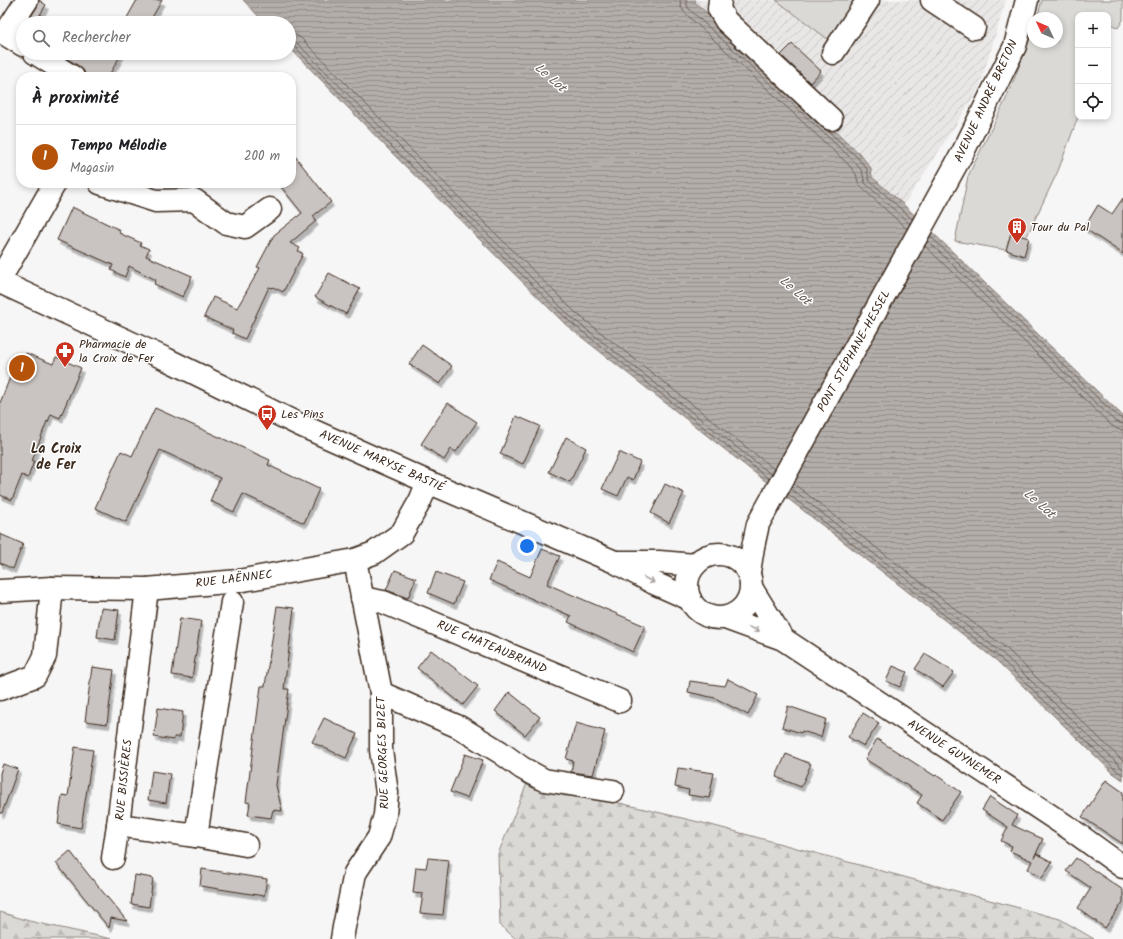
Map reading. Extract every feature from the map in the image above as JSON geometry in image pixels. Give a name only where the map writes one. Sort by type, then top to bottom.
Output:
[{"type":"street","points":[[17,16],[27,0]]},
{"type":"street","points":[[720,0],[719,9],[726,21],[831,119]]},
{"type":"street","points":[[833,53],[868,0]]},
{"type":"street","points":[[932,0],[974,28]]},
{"type":"street","name":"AVENUE ANDRÉ BRETON","points":[[949,178],[1015,46],[1027,0]]},
{"type":"street","points":[[16,17],[5,34],[16,41]]},
{"type":"street","points":[[46,60],[65,72]]},
{"type":"street","name":"PONT STÉPHANE-HESSEL","points":[[747,543],[949,178]]},
{"type":"street","points":[[0,279],[52,188]]},
{"type":"street","points":[[116,188],[156,201],[197,191],[226,222],[245,227],[270,209]]},
{"type":"street","name":"AVENUE MARYSE BASTIÉ","points":[[0,282],[166,359],[298,424],[428,482],[615,562],[654,583],[690,599]]},
{"type":"street","name":"RUE LAËNNEC","points":[[0,590],[52,588],[147,589],[238,581],[355,560],[374,553],[402,533],[420,501],[428,482]]},
{"type":"street","points":[[747,543],[750,580],[749,599],[743,608],[735,614],[725,618],[708,616],[701,612],[694,606],[690,599],[688,590],[687,581],[695,564],[712,554],[723,553],[747,543]]},
{"type":"street","points":[[723,553],[734,556],[743,563],[750,580]]},
{"type":"street","name":"RUE GEORGES BIZET","points":[[342,939],[355,873],[379,837],[385,815],[387,793],[381,750],[381,693],[355,560]]},
{"type":"street","name":"AVENUE MARYSE BASTIÉ","points":[[615,562],[695,564]]},
{"type":"street","name":"AVENUE GUYNEMER","points":[[750,580],[783,639]]},
{"type":"street","points":[[0,689],[35,676],[45,656],[52,588]]},
{"type":"street","name":"RUE BISSIÈRES","points":[[147,589],[118,825],[246,845]]},
{"type":"street","name":"RUE CHATEAUBRIAND","points":[[362,598],[383,602],[620,701]]},
{"type":"street","points":[[196,836],[232,602]]},
{"type":"street","name":"AVENUE GUYNEMER","points":[[725,618],[783,639],[1070,828],[1123,866]]},
{"type":"street","points":[[381,693],[459,727],[500,752],[522,768],[544,780],[613,791]]},
{"type":"street","points":[[112,858],[118,825]]},
{"type":"shaded area","points":[[696,0],[1006,0],[979,89],[904,205],[872,177],[871,168],[860,154],[695,2]]},
{"type":"green space","points":[[776,0],[856,0],[829,40]]},
{"type":"green space","points":[[1042,0],[1123,0],[1123,20],[1118,28],[1111,24],[1111,12],[1075,12],[1075,120],[1077,120],[1058,171],[1026,238],[1011,233],[1006,250],[955,241],[968,176],[1007,97],[1027,46],[1027,48],[1063,48],[1063,12],[1039,12]]},
{"type":"green space","points":[[528,781],[711,825],[1060,919],[1094,939],[516,939],[500,925],[498,854]]},
{"type":"green space","points":[[0,912],[29,921],[112,939],[0,939]]},
{"type":"water","name":"Le Lot","points":[[243,0],[696,0],[695,2],[860,154],[871,168],[872,177],[904,205],[1123,416],[1123,780],[1113,773],[997,661],[566,325],[391,152],[296,54],[296,16],[258,16]]},
{"type":"building","points":[[39,0],[46,5],[39,16],[31,16],[37,7]]},
{"type":"building","points":[[137,0],[162,0],[153,16],[128,16]]},
{"type":"building","points":[[792,44],[821,71],[810,83],[781,55]]},
{"type":"building","points":[[69,60],[118,60],[111,72],[84,72],[80,67]]},
{"type":"building","points":[[296,157],[331,202],[313,216],[316,221],[290,243],[300,248],[298,251],[303,254],[283,292],[273,287],[269,287],[245,339],[232,333],[233,330],[204,317],[213,297],[237,308],[260,268],[257,267],[274,235],[302,213],[282,188],[296,188]]},
{"type":"building","points":[[1123,198],[1123,254],[1084,228],[1098,205],[1112,214]]},
{"type":"building","points":[[72,207],[120,230],[119,233],[141,243],[140,245],[149,249],[146,256],[192,276],[183,297],[154,284],[156,280],[129,266],[125,277],[111,270],[113,265],[57,240]]},
{"type":"building","name":"Tour du Pal","points":[[1011,233],[1029,238],[1024,256],[1006,250]]},
{"type":"building","points":[[329,273],[360,289],[346,314],[315,297]]},
{"type":"building","points":[[422,345],[452,366],[440,384],[409,364]]},
{"type":"building","points":[[26,353],[53,364],[56,357],[81,368],[60,418],[51,414],[48,422],[47,421],[32,461],[34,461],[28,478],[22,475],[12,500],[0,495],[0,403],[19,354],[25,356]]},
{"type":"building","points":[[448,403],[477,422],[456,452],[451,449],[444,460],[421,444]]},
{"type":"building","points":[[155,408],[270,460],[268,465],[319,489],[304,523],[243,494],[234,512],[210,501],[220,478],[160,450],[126,522],[95,508],[121,451],[132,456]]},
{"type":"building","points":[[516,416],[540,426],[523,464],[500,454]]},
{"type":"building","points":[[566,437],[586,448],[570,482],[549,472]]},
{"type":"building","points":[[619,452],[640,462],[633,480],[627,477],[618,496],[602,489]]},
{"type":"building","points":[[665,484],[684,493],[669,523],[651,513]]},
{"type":"building","points":[[0,534],[23,544],[13,569],[0,563]]},
{"type":"building","points":[[542,549],[560,556],[547,584],[645,626],[633,652],[568,622],[571,616],[489,580],[497,562],[530,577]]},
{"type":"building","points":[[395,570],[416,578],[408,598],[386,590]]},
{"type":"building","points":[[436,572],[463,582],[454,604],[428,593]]},
{"type":"building","points":[[277,606],[294,608],[284,689],[289,689],[276,785],[282,811],[273,810],[271,818],[248,815],[250,803],[246,802],[261,686],[265,686]]},
{"type":"building","points":[[101,608],[119,610],[115,640],[97,637]]},
{"type":"building","points":[[180,618],[201,621],[192,678],[172,675]]},
{"type":"building","points":[[431,650],[478,686],[463,705],[417,668]]},
{"type":"building","points":[[925,654],[954,672],[943,687],[915,669]]},
{"type":"building","points":[[893,666],[907,672],[900,687],[886,681]]},
{"type":"building","points":[[92,667],[114,670],[107,724],[85,721]]},
{"type":"building","points":[[728,679],[758,695],[748,715],[715,698],[688,692],[690,681],[725,686]]},
{"type":"building","points":[[509,692],[540,717],[525,735],[495,711]]},
{"type":"building","points":[[788,706],[826,719],[821,737],[782,727]]},
{"type":"building","points":[[158,708],[183,712],[180,737],[174,737],[174,740],[154,737]]},
{"type":"building","points":[[863,713],[879,723],[864,746],[848,737]]},
{"type":"building","points":[[324,718],[357,734],[346,758],[312,742]]},
{"type":"building","points":[[576,723],[605,731],[593,775],[571,772],[573,761],[566,759]]},
{"type":"building","points":[[877,739],[961,792],[942,820],[917,803],[922,795],[865,759]]},
{"type":"building","points":[[75,747],[93,750],[81,828],[58,824],[62,795],[68,796]]},
{"type":"building","points":[[465,754],[483,760],[467,798],[450,792]]},
{"type":"building","points":[[786,754],[811,764],[801,787],[776,777]]},
{"type":"building","points":[[3,764],[18,769],[2,813],[0,813],[0,773]]},
{"type":"building","points":[[678,768],[714,773],[709,798],[688,795],[689,790],[675,787]]},
{"type":"building","points":[[152,771],[170,774],[166,803],[148,800]]},
{"type":"building","points":[[1106,780],[1123,792],[1123,844],[1082,817]]},
{"type":"building","points":[[990,797],[1017,815],[1012,825],[1043,839],[1036,853],[1052,862],[1042,878],[1028,869],[1032,861],[1010,851],[1012,846],[1001,841],[1008,827],[982,810]]},
{"type":"building","points":[[70,851],[127,921],[111,918],[109,928],[56,863]]},
{"type":"building","points":[[428,858],[449,860],[443,915],[420,913],[423,894],[413,893],[416,867],[426,868]]},
{"type":"building","points":[[1076,858],[1123,890],[1123,902],[1105,928],[1078,908],[1091,888],[1066,871]]},
{"type":"building","points":[[202,869],[267,879],[264,896],[200,886]]},
{"type":"building","points":[[135,875],[153,878],[149,907],[131,904]]},
{"type":"place","name":"Tour du Pal","points":[[1017,244]]},
{"type":"place","name":"Tempo Mélodie","points":[[22,368]]},
{"type":"place","name":"Pharmacie de la Croix de Fer","points":[[65,368]]},
{"type":"place","name":"Les Pins","points":[[267,431]]},
{"type":"district","name":"La Croix de Fer","points":[[56,458]]}]
